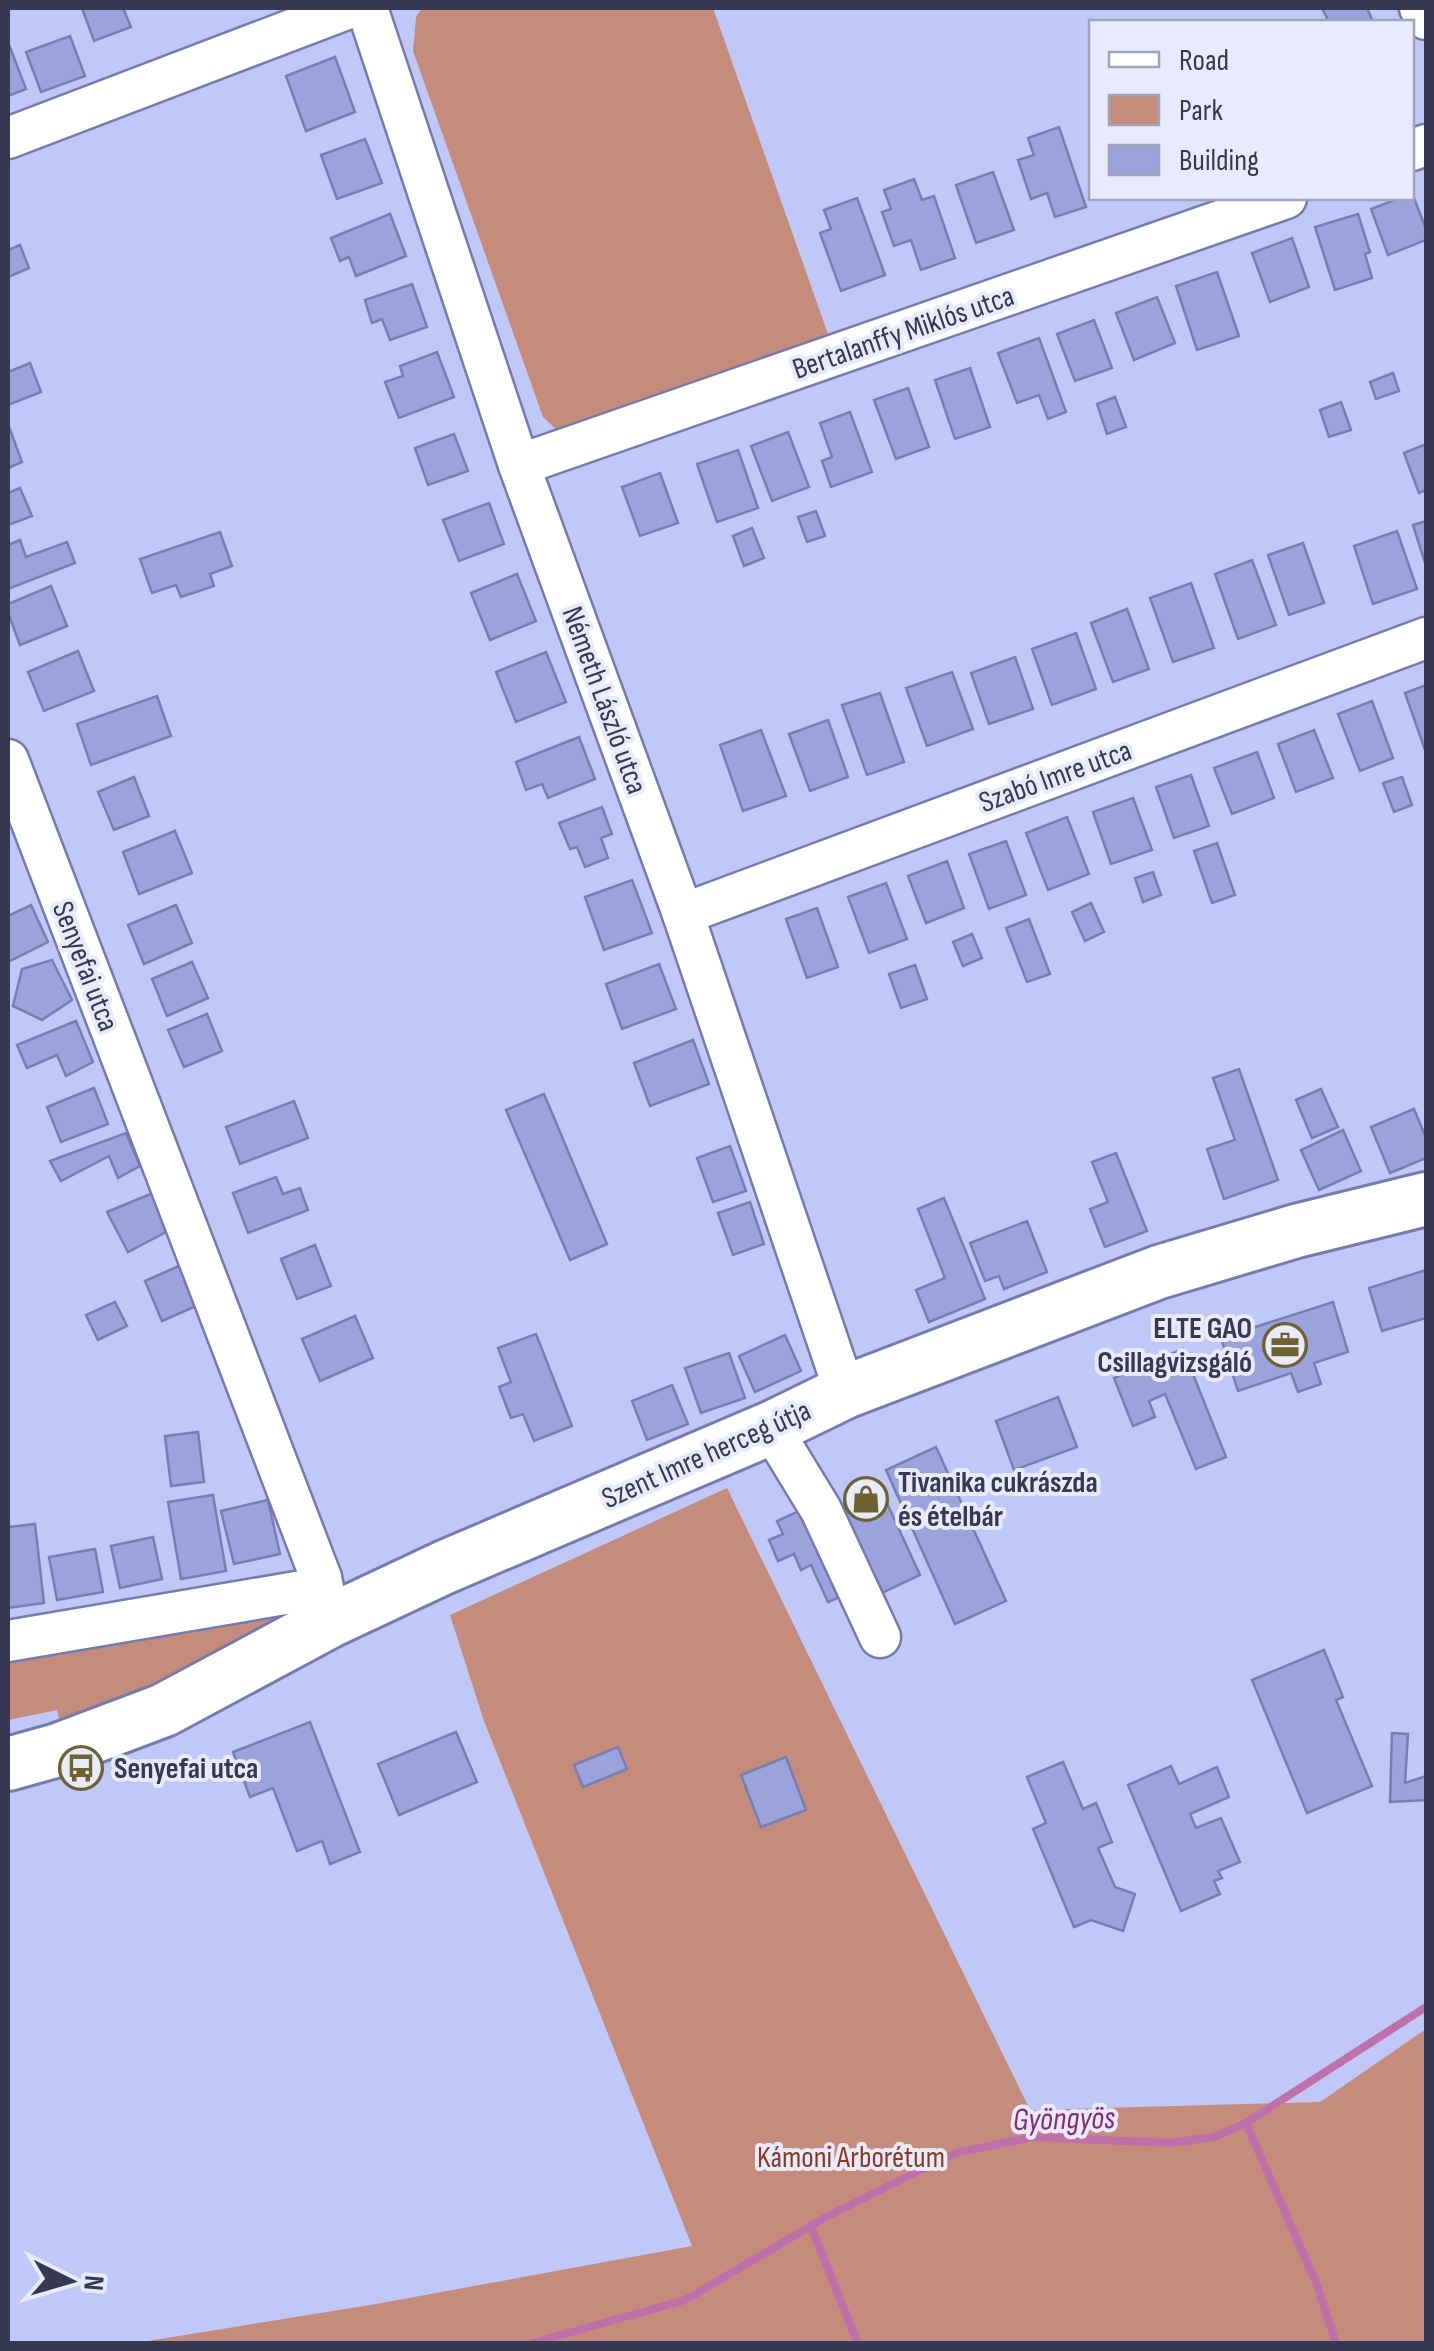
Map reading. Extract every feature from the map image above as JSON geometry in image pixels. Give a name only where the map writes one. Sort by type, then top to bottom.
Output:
[{"type":"main road","name":"Szent Imre herceg útja","points":[[8,1764],[58,1750],[164,1710],[325,1600],[445,1567],[845,1392],[1159,1272],[1296,1231],[1426,1200]]},
{"type":"street","points":[[8,138],[349,8]]},
{"type":"street","name":"Németh László utca","points":[[367,8],[519,464],[683,914],[845,1392]]},
{"type":"street","points":[[1420,8],[1426,18]]},
{"type":"street","name":"Bertalanffy Miklós utca","points":[[519,464],[1280,200]]},
{"type":"street","name":"Szabó Imre utca","points":[[683,914],[1426,638]]},
{"type":"street","name":"Senyefai utca","points":[[8,760],[325,1600]]},
{"type":"street","points":[[770,1428],[821,1510],[880,1637]]},
{"type":"street","name":"Szent Imre herceg útja","points":[[8,1641],[308,1590],[325,1600]]},
{"type":"green space","points":[[422,8],[713,8],[829,337],[573,428],[556,429],[543,417],[413,51],[416,17]]},
{"type":"green space","name":"Kámoni Arborétum","points":[[727,1488],[1030,2110],[1320,2102],[1426,2029],[1426,2343],[129,2344],[692,2246],[484,1721],[450,1615]]},
{"type":"green space","points":[[308,1590],[322,1616],[63,1737],[57,1710],[8,1720],[8,1647]]},
{"type":"building","points":[[82,8],[123,8],[131,27],[94,41]]},
{"type":"building","points":[[1322,8],[1367,8],[1372,20],[1328,20]]},
{"type":"building","points":[[70,36],[85,76],[41,92],[26,52]]},
{"type":"building","points":[[8,42],[26,89],[8,96]]},
{"type":"building","points":[[335,57],[355,112],[306,131],[286,76]]},
{"type":"building","points":[[1059,127],[1086,207],[1055,217],[1047,193],[1031,199],[1018,160],[1034,155],[1028,138]]},
{"type":"building","points":[[365,139],[382,183],[337,199],[321,155]]},
{"type":"building","points":[[993,172],[1014,230],[976,243],[956,185]]},
{"type":"building","points":[[914,179],[922,200],[934,196],[955,258],[921,270],[911,240],[894,246],[882,212],[891,209],[884,190]]},
{"type":"building","points":[[857,198],[885,275],[841,291],[820,233],[831,229],[824,210]]},
{"type":"building","points":[[1414,198],[1426,229],[1426,240],[1388,255],[1371,209]]},
{"type":"building","points":[[390,214],[406,256],[356,276],[349,257],[340,261],[331,238]]},
{"type":"building","points":[[1358,214],[1370,252],[1365,254],[1372,278],[1335,290],[1315,227]]},
{"type":"building","points":[[1292,238],[1309,287],[1270,302],[1252,253]]},
{"type":"building","points":[[20,245],[29,268],[8,277],[8,250]]},
{"type":"building","points":[[1217,272],[1239,336],[1197,350],[1176,286]]},
{"type":"building","points":[[412,284],[427,327],[390,340],[382,319],[372,323],[365,300]]},
{"type":"building","points":[[1157,297],[1175,343],[1134,360],[1116,313]]},
{"type":"building","points":[[1094,320],[1112,368],[1075,381],[1057,334]]},
{"type":"building","points":[[1039,338],[1066,412],[1048,419],[1039,395],[1017,403],[998,353]]},
{"type":"building","points":[[437,352],[454,397],[399,418],[385,382],[403,376],[400,366]]},
{"type":"building","points":[[30,363],[41,392],[8,405],[8,372]]},
{"type":"building","points":[[970,368],[990,427],[955,439],[935,380]]},
{"type":"building","points":[[1393,373],[1399,391],[1376,399],[1370,382]]},
{"type":"building","points":[[908,388],[929,447],[896,459],[874,400]]},
{"type":"building","points":[[1115,397],[1126,427],[1107,434],[1097,404]]},
{"type":"building","points":[[1341,402],[1351,430],[1329,437],[1320,410]]},
{"type":"building","points":[[850,412],[872,472],[831,487],[822,461],[832,457],[820,423]]},
{"type":"building","points":[[8,424],[22,462],[8,468]]},
{"type":"building","points":[[788,432],[809,487],[772,501],[751,446]]},
{"type":"building","points":[[454,434],[468,471],[428,485],[415,448]]},
{"type":"building","points":[[1426,444],[1426,490],[1419,493],[1404,453]]},
{"type":"building","points":[[738,450],[758,508],[717,522],[697,464]]},
{"type":"building","points":[[660,473],[678,523],[640,536],[622,487]]},
{"type":"building","points":[[20,488],[32,516],[8,525],[8,493]]},
{"type":"building","points":[[489,503],[504,544],[459,561],[443,520]]},
{"type":"building","points":[[816,511],[825,536],[807,542],[798,517]]},
{"type":"building","points":[[1426,521],[1426,566],[1413,525]]},
{"type":"building","points":[[752,528],[764,558],[744,566],[733,536]]},
{"type":"building","points":[[1397,531],[1417,589],[1373,604],[1354,546]]},
{"type":"building","points":[[220,532],[232,566],[210,574],[214,586],[181,597],[176,585],[152,593],[140,559]]},
{"type":"building","points":[[20,540],[26,557],[67,542],[75,563],[8,589],[8,545]]},
{"type":"building","points":[[1303,543],[1324,603],[1289,615],[1268,555]]},
{"type":"building","points":[[1252,560],[1276,625],[1238,639],[1215,574]]},
{"type":"building","points":[[517,574],[536,621],[490,640],[471,593]]},
{"type":"building","points":[[1191,583],[1214,648],[1173,662],[1150,598]]},
{"type":"building","points":[[51,586],[67,626],[20,645],[8,604]]},
{"type":"building","points":[[1127,609],[1149,669],[1113,682],[1091,623]]},
{"type":"building","points":[[1076,633],[1096,689],[1052,705],[1032,649]]},
{"type":"building","points":[[78,651],[94,691],[44,711],[28,672]]},
{"type":"building","points":[[546,652],[566,702],[516,722],[496,672]]},
{"type":"building","points":[[1015,657],[1033,709],[989,724],[971,673]]},
{"type":"building","points":[[952,672],[973,729],[927,746],[906,688]]},
{"type":"building","points":[[1426,685],[1426,750],[1425,750],[1405,693]]},
{"type":"building","points":[[880,693],[904,762],[867,775],[842,705]]},
{"type":"building","points":[[157,696],[171,736],[91,765],[77,724]]},
{"type":"building","points":[[1372,701],[1393,758],[1360,771],[1338,714]]},
{"type":"building","points":[[828,720],[848,777],[810,791],[789,734]]},
{"type":"building","points":[[761,730],[786,796],[743,811],[720,745]]},
{"type":"building","points":[[1314,730],[1333,778],[1296,792],[1278,744]]},
{"type":"building","points":[[579,737],[595,779],[548,798],[542,784],[526,790],[516,762]]},
{"type":"building","points":[[1257,752],[1274,798],[1232,814],[1214,768]]},
{"type":"building","points":[[1191,775],[1209,826],[1174,838],[1156,787]]},
{"type":"building","points":[[134,777],[149,816],[114,830],[98,792]]},
{"type":"building","points":[[1402,777],[1412,805],[1394,812],[1383,783]]},
{"type":"building","points":[[1133,798],[1152,850],[1111,864],[1093,812]]},
{"type":"building","points":[[602,807],[612,834],[601,838],[608,858],[585,867],[577,847],[570,849],[559,823]]},
{"type":"building","points":[[1067,817],[1089,874],[1048,890],[1026,833]]},
{"type":"building","points":[[175,831],[192,873],[139,894],[123,852]]},
{"type":"building","points":[[1006,841],[1026,895],[989,909],[969,854]]},
{"type":"building","points":[[1217,843],[1235,895],[1212,903],[1194,851]]},
{"type":"building","points":[[947,861],[964,908],[926,923],[908,876]]},
{"type":"building","points":[[1153,872],[1161,895],[1143,902],[1135,878]]},
{"type":"building","points":[[632,880],[652,933],[604,950],[585,897]]},
{"type":"building","points":[[886,883],[907,939],[869,953],[848,897]]},
{"type":"building","points":[[1091,903],[1104,932],[1085,941],[1072,912]]},
{"type":"building","points":[[31,905],[48,942],[8,962],[8,916]]},
{"type":"building","points":[[176,905],[192,943],[144,964],[128,925]]},
{"type":"building","points":[[817,908],[838,967],[807,978],[786,919]]},
{"type":"building","points":[[1029,919],[1050,974],[1027,982],[1006,928]]},
{"type":"building","points":[[972,934],[982,958],[963,966],[953,942]]},
{"type":"building","points":[[52,960],[72,1000],[42,1020],[13,1006],[22,969]]},
{"type":"building","points":[[192,962],[208,998],[167,1016],[152,979]]},
{"type":"building","points":[[659,964],[676,1009],[622,1029],[606,984]]},
{"type":"building","points":[[915,965],[927,999],[901,1008],[889,974]]},
{"type":"building","points":[[207,1014],[222,1051],[184,1067],[168,1030]]},
{"type":"building","points":[[76,1021],[93,1062],[66,1076],[57,1055],[27,1068],[17,1045]]},
{"type":"building","points":[[693,1040],[709,1084],[650,1106],[634,1063]]},
{"type":"building","points":[[1239,1069],[1278,1180],[1224,1199],[1207,1149],[1235,1140],[1213,1078]]},
{"type":"building","points":[[94,1088],[108,1124],[61,1142],[47,1107]]},
{"type":"building","points":[[1321,1089],[1338,1127],[1312,1138],[1296,1100]]},
{"type":"building","points":[[544,1094],[607,1244],[570,1260],[506,1110]]},
{"type":"building","points":[[294,1101],[308,1138],[240,1164],[226,1127]]},
{"type":"building","points":[[1414,1109],[1426,1138],[1426,1158],[1390,1173],[1371,1127]]},
{"type":"building","points":[[1343,1130],[1361,1171],[1319,1190],[1301,1150]]},
{"type":"building","points":[[126,1133],[140,1166],[118,1178],[109,1156],[61,1181],[50,1161]]},
{"type":"building","points":[[730,1146],[746,1191],[713,1202],[697,1158]]},
{"type":"building","points":[[1116,1153],[1147,1231],[1105,1247],[1090,1209],[1108,1202],[1092,1162]]},
{"type":"building","points":[[276,1177],[283,1194],[300,1188],[308,1210],[248,1233],[233,1193]]},
{"type":"building","points":[[153,1193],[168,1231],[128,1252],[107,1212]]},
{"type":"building","points":[[944,1198],[985,1299],[929,1322],[916,1290],[945,1278],[918,1209]]},
{"type":"building","points":[[750,1202],[764,1244],[733,1255],[718,1213]]},
{"type":"building","points":[[1027,1221],[1047,1272],[1004,1289],[999,1276],[985,1281],[970,1243]]},
{"type":"building","points":[[315,1245],[331,1286],[297,1299],[281,1259]]},
{"type":"building","points":[[179,1266],[196,1306],[162,1321],[145,1281]]},
{"type":"building","points":[[1426,1270],[1426,1318],[1382,1331],[1369,1288]]},
{"type":"building","points":[[115,1302],[127,1326],[98,1340],[86,1315]]},
{"type":"building","name":"ELTE GAO Csillagvizsgáló","points":[[1333,1302],[1348,1352],[1314,1363],[1321,1384],[1298,1392],[1291,1373],[1238,1391],[1221,1338]]},
{"type":"building","points":[[355,1316],[373,1358],[320,1381],[302,1339]]},
{"type":"building","points":[[536,1334],[572,1426],[534,1441],[523,1414],[511,1418],[499,1387],[511,1382],[498,1348]]},
{"type":"building","points":[[785,1335],[801,1371],[755,1392],[739,1356]]},
{"type":"building","points":[[1183,1349],[1226,1457],[1196,1469],[1165,1394],[1149,1401],[1155,1417],[1133,1426],[1114,1378]]},
{"type":"building","points":[[729,1353],[745,1398],[701,1413],[685,1368]]},
{"type":"building","points":[[672,1385],[688,1424],[647,1440],[632,1401]]},
{"type":"building","points":[[1058,1397],[1077,1447],[1014,1470],[996,1421]]},
{"type":"building","points":[[198,1432],[204,1482],[171,1486],[165,1436]]},
{"type":"building","points":[[936,1447],[1006,1601],[955,1624],[886,1470]]},
{"type":"building","points":[[880,1488],[920,1575],[867,1600],[826,1513]]},
{"type":"building","points":[[213,1495],[226,1571],[181,1579],[168,1502]]},
{"type":"building","points":[[268,1500],[280,1554],[234,1564],[221,1511]]},
{"type":"building","points":[[810,1506],[849,1593],[828,1602],[811,1565],[801,1570],[794,1554],[778,1561],[769,1540],[783,1534],[777,1521]]},
{"type":"building","points":[[35,1524],[44,1603],[8,1608],[8,1527]]},
{"type":"building","points":[[153,1537],[162,1579],[120,1588],[111,1546]]},
{"type":"building","points":[[95,1549],[103,1592],[57,1600],[49,1557]]},
{"type":"building","points":[[1324,1650],[1343,1697],[1336,1700],[1372,1786],[1307,1813],[1252,1680]]},
{"type":"building","points":[[310,1722],[360,1852],[330,1864],[322,1841],[297,1851],[273,1788],[250,1797],[233,1752]]},
{"type":"building","points":[[456,1732],[477,1782],[399,1815],[378,1764]]},
{"type":"building","points":[[1392,1733],[1408,1734],[1405,1783],[1426,1776],[1426,1800],[1390,1802]]},
{"type":"building","points":[[618,1747],[627,1769],[583,1787],[574,1765]]},
{"type":"building","points":[[786,1757],[806,1810],[761,1827],[741,1775]]},
{"type":"building","points":[[1063,1762],[1083,1809],[1096,1803],[1112,1842],[1098,1848],[1115,1887],[1135,1894],[1123,1931],[1091,1920],[1074,1927],[1033,1829],[1046,1823],[1027,1777]]},
{"type":"building","points":[[1171,1766],[1179,1784],[1217,1767],[1229,1797],[1190,1814],[1196,1828],[1221,1818],[1240,1862],[1218,1871],[1222,1878],[1214,1881],[1220,1894],[1181,1911],[1128,1785]]},
{"type":"waterway","name":"Gyöngyös","points":[[529,2344],[685,2300],[828,2216],[955,2153],[1033,2137],[1170,2143],[1214,2137],[1246,2123],[1426,2007]]},
{"type":"waterway","points":[[1246,2123],[1317,2285],[1336,2344]]},
{"type":"waterway","points":[[811,2226],[858,2344]]},
{"type":"place","name":"ELTE GAO Csillagvizsgáló","points":[[1285,1345]]},
{"type":"place","name":"Tivanika cukrászda és ételbár","points":[[866,1499]]},
{"type":"place","name":"Senyefai utca","points":[[81,1768]]}]
